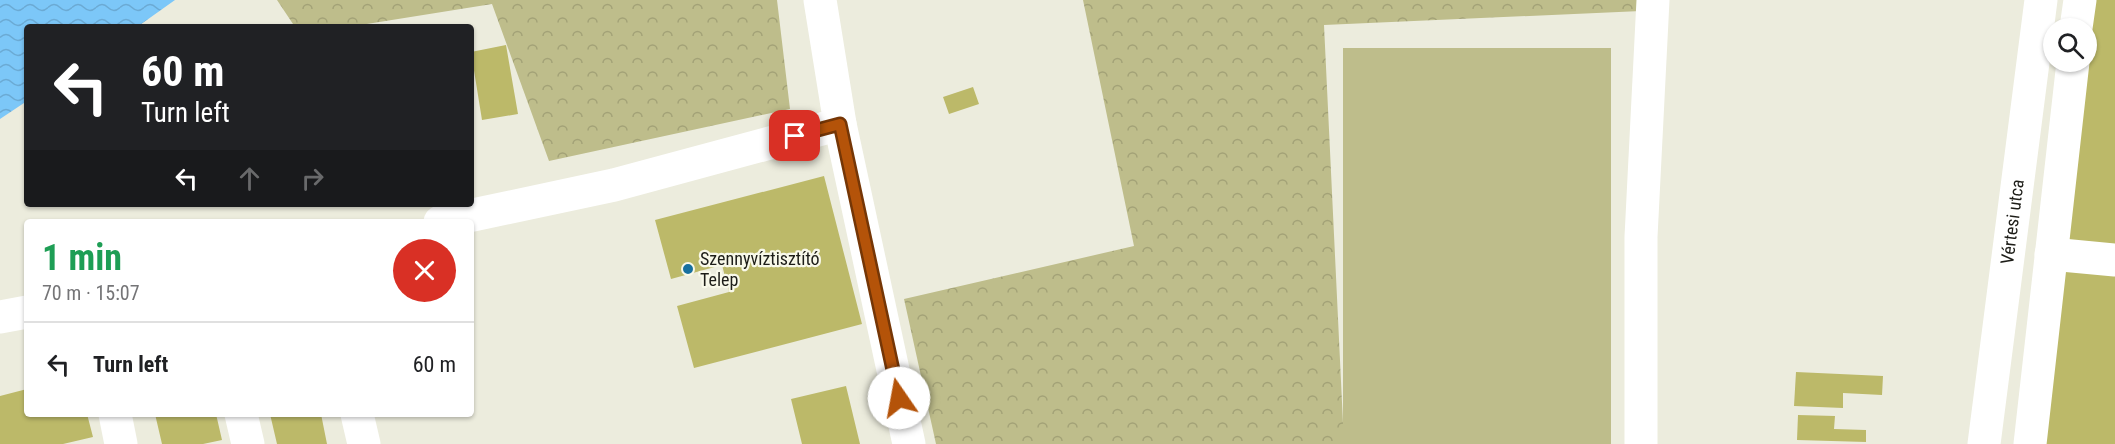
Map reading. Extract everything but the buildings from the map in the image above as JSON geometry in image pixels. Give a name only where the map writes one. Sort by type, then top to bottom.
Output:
[{"type":"street","points":[[820,0],[840,124],[909,444]]},
{"type":"street","points":[[1641,444],[1641,237],[1653,0]]},
{"type":"street","name":"Vértesi utca","points":[[1984,444],[2041,0]]},
{"type":"street","points":[[2077,18],[2080,0]]},
{"type":"street","points":[[2030,444],[2072,72]]},
{"type":"street","points":[[454,219],[614,185],[840,124]]},
{"type":"street","points":[[2050,254],[2115,261]]},
{"type":"street","points":[[0,317],[24,313]]},
{"type":"street","points":[[116,417],[121,444]]},
{"type":"street","points":[[242,417],[248,444]]},
{"type":"street","points":[[358,417],[364,444]]},
{"type":"green space","points":[[277,0],[777,0],[790,109],[549,161],[492,4],[367,24],[293,24]]},
{"type":"green space","points":[[1083,0],[1641,0],[1641,11],[1324,25],[1344,444],[936,444],[904,299],[1134,246]]},
{"type":"green space","points":[[1343,48],[1611,48],[1611,444],[1343,444]]},
{"type":"water","points":[[0,0],[175,0],[141,24],[24,24],[24,103],[0,119]]},
{"type":"place","name":"Szennyvíztisztító Telep","points":[[688,269]]},
{"type":"route","points":[[795,136],[840,124],[899,398]]}]
